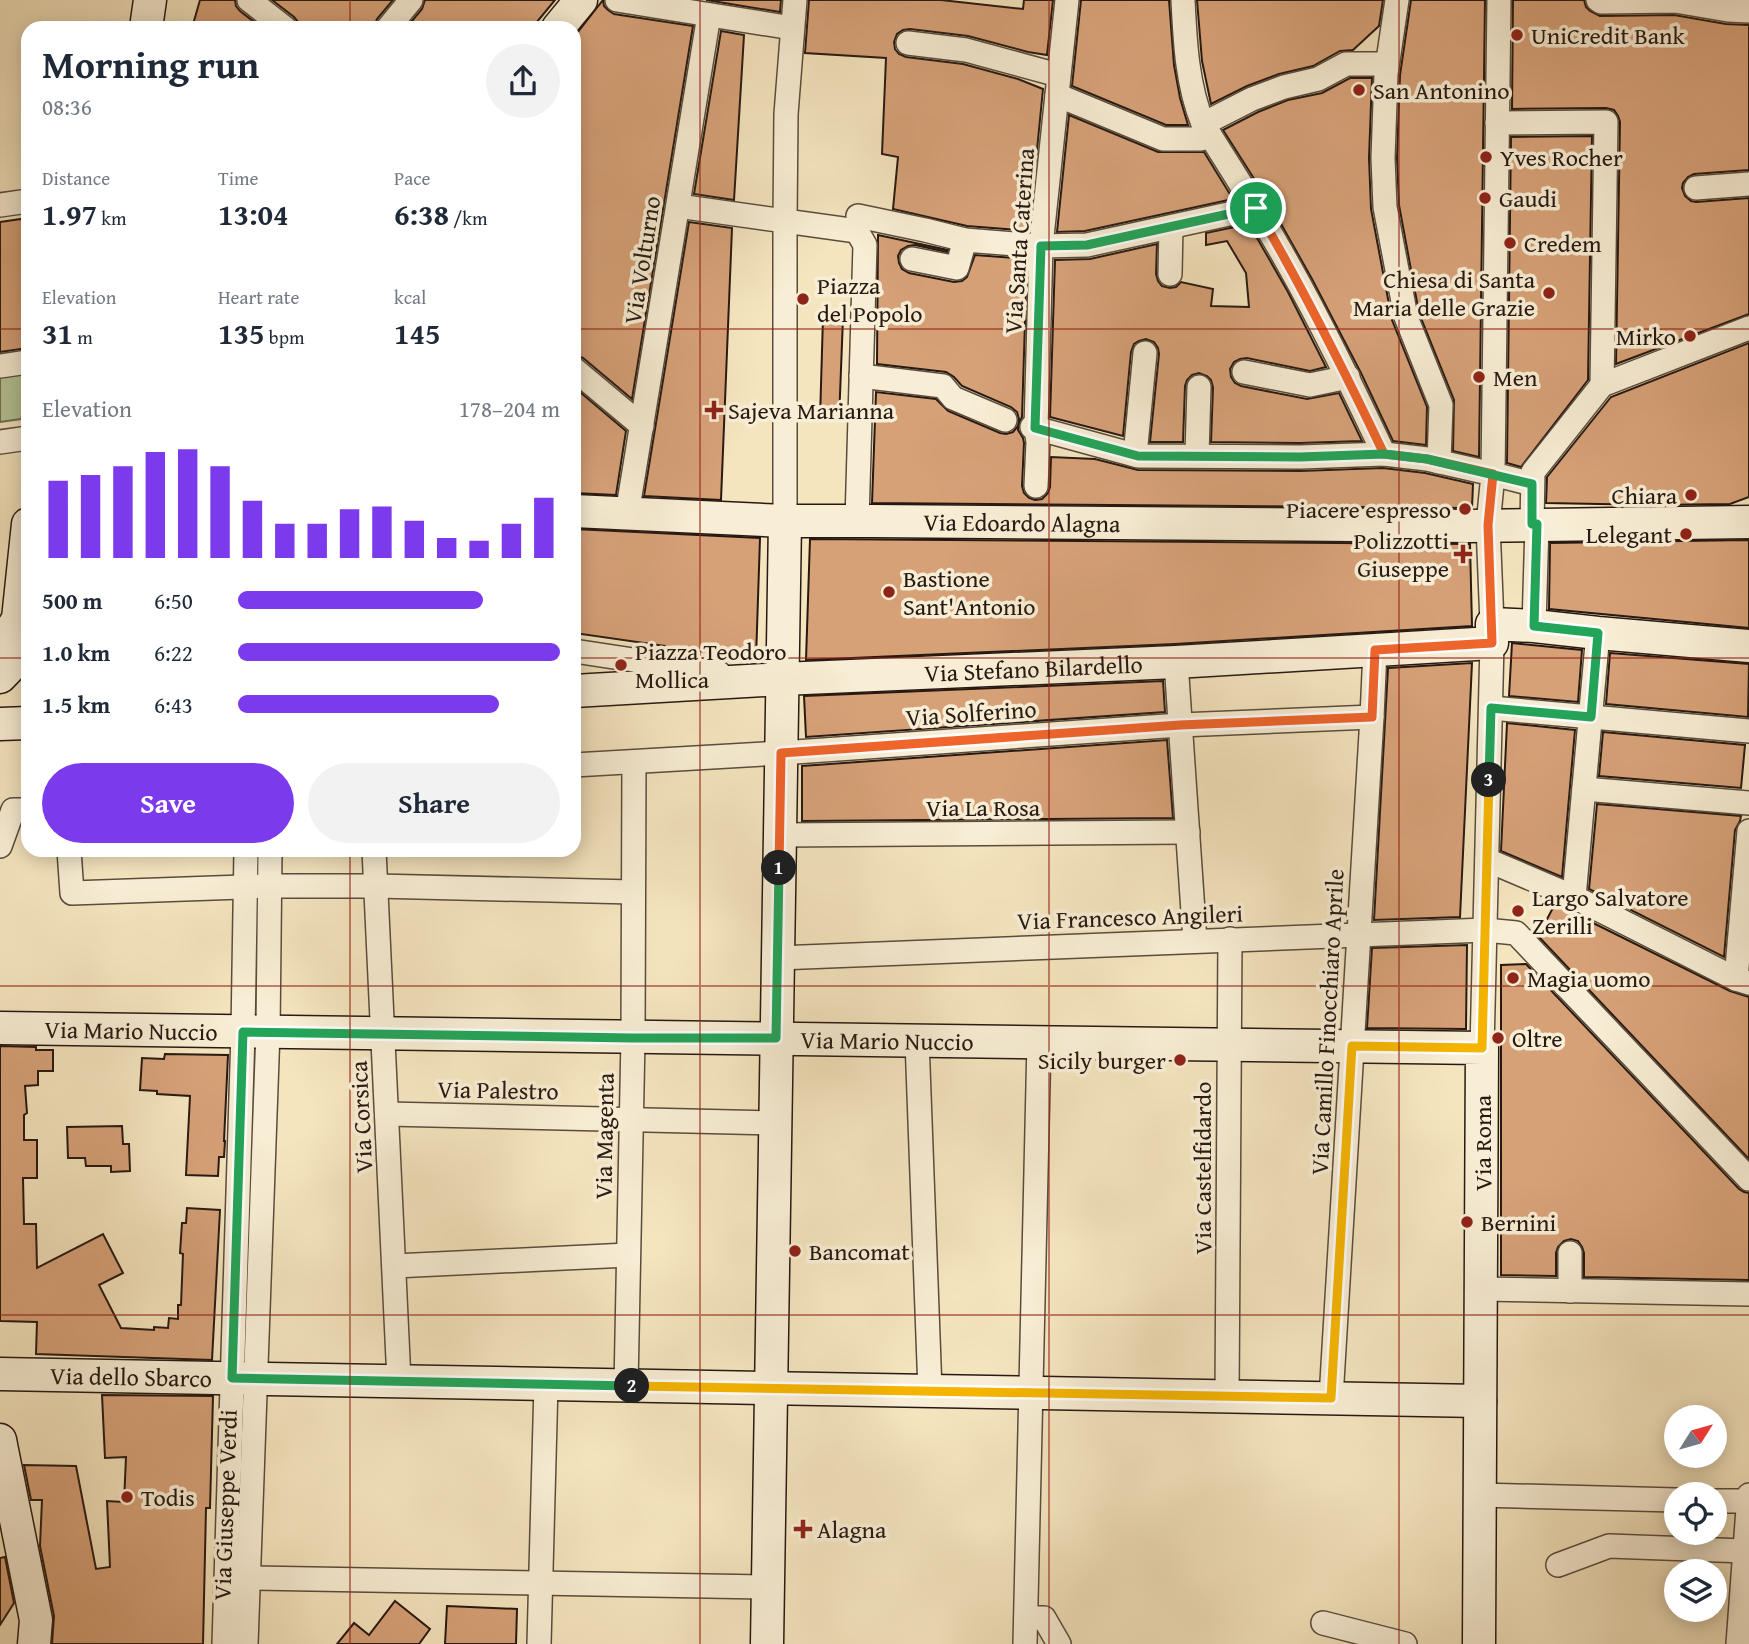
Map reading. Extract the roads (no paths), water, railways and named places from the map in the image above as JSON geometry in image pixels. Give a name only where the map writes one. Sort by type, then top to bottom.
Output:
[{"type":"main road","points":[[564,21],[582,0]]},
{"type":"main road","name":"Via Edoardo Alagna","points":[[581,512],[785,522],[1479,526],[1749,522]]},
{"type":"main road","points":[[767,1644],[781,753],[773,679],[785,522]]},
{"type":"main road","points":[[0,648],[18,619],[21,590]]},
{"type":"main road","name":"Via Stefano Bilardello","points":[[581,691],[1375,650],[1534,626],[1749,646]]},
{"type":"main road","points":[[0,677],[21,655]]},
{"type":"main road","points":[[0,724],[21,723]]},
{"type":"main road","name":"Via Mario Nuccio","points":[[0,1028],[1482,1048]]},
{"type":"main road","name":"Via Roma","points":[[1479,1644],[1482,1048]]},
{"type":"main road","name":"Via dello Sbarco","points":[[0,1374],[1480,1401]]},
{"type":"main road","points":[[0,1440],[36,1620],[34,1644]]},
{"type":"street","points":[[249,0],[276,21]]},
{"type":"street","points":[[394,21],[411,0]]},
{"type":"street","points":[[617,0],[792,28]]},
{"type":"street","points":[[785,522],[786,114],[795,0]]},
{"type":"street","name":"Via Santa Caterina","points":[[1036,486],[1038,442],[1034,427],[1041,246],[1067,0]]},
{"type":"street","points":[[1183,0],[1186,52],[1197,109],[1206,129],[1287,261],[1348,377],[1384,454]]},
{"type":"street","points":[[1397,0],[1387,64],[1383,158],[1385,207],[1406,317],[1441,405],[1439,461]]},
{"type":"street","name":"Via Roma","points":[[1482,1048],[1487,860],[1499,709],[1479,526],[1486,473],[1499,0]]},
{"type":"street","points":[[1598,0],[1675,1],[1749,11]]},
{"type":"street","name":"Via Volturno","points":[[627,514],[709,15]]},
{"type":"street","points":[[908,43],[966,50],[1058,85],[1163,139],[1201,139],[1206,129],[1252,99],[1284,87],[1318,79],[1346,64],[1387,64]]},
{"type":"street","points":[[1497,123],[1606,122],[1602,385]]},
{"type":"street","points":[[1696,188],[1749,184]]},
{"type":"street","points":[[0,205],[21,202]]},
{"type":"street","points":[[677,206],[857,231],[865,245],[869,377],[857,521]]},
{"type":"street","points":[[858,216],[965,240],[1041,246],[1087,245],[1256,208]]},
{"type":"street","points":[[1170,274],[1171,227]]},
{"type":"street","points":[[912,259],[957,268],[965,240]]},
{"type":"street","points":[[1534,626],[1537,524],[1533,478],[1602,385],[1749,328]]},
{"type":"street","points":[[1135,455],[1145,353]]},
{"type":"street","points":[[0,366],[21,363]]},
{"type":"street","points":[[1244,372],[1310,385],[1348,377]]},
{"type":"street","points":[[581,375],[642,426]]},
{"type":"street","points":[[869,377],[943,386],[953,398],[1005,420]]},
{"type":"street","points":[[1198,456],[1199,387]]},
{"type":"street","points":[[1034,427],[1135,455],[1300,457],[1384,454],[1439,461],[1486,473],[1533,478]]},
{"type":"street","points":[[0,442],[21,439]]},
{"type":"street","points":[[1574,897],[1598,633]]},
{"type":"street","name":"Via Camillo Finocchiaro Aprile","points":[[1331,1398],[1375,650]]},
{"type":"street","points":[[581,652],[773,679]]},
{"type":"street","points":[[1176,662],[1195,941]]},
{"type":"street","points":[[1499,709],[1749,731]]},
{"type":"street","name":"Via Solferino","points":[[581,765],[1180,725],[1372,717]]},
{"type":"street","name":"Via Magenta","points":[[626,1386],[633,1038],[634,762]]},
{"type":"street","points":[[1584,789],[1749,803]]},
{"type":"street","points":[[0,846],[20,810]]},
{"type":"street","points":[[1487,860],[1574,897],[1742,981],[1749,831]]},
{"type":"street","name":"Via La Rosa","points":[[780,835],[1188,832]]},
{"type":"street","points":[[70,857],[72,892],[246,886],[376,886],[633,892]]},
{"type":"street","points":[[246,857],[255,1032]]},
{"type":"street","points":[[255,1032],[270,886],[270,857]]},
{"type":"street","name":"Via Corsica","points":[[374,857],[399,1381]]},
{"type":"street","name":"Via Francesco Angileri","points":[[778,958],[1485,930],[1516,933],[1749,1178]]},
{"type":"street","name":"Via Castelfidardo","points":[[1227,1396],[1230,939]]},
{"type":"street","name":"Via Giuseppe Verdi","points":[[224,1644],[244,1379],[255,1032]]},
{"type":"street","points":[[917,1040],[930,1391]]},
{"type":"street","points":[[1025,1644],[1038,1042]]},
{"type":"street","name":"Via Palestro","points":[[387,1114],[775,1123]]},
{"type":"street","points":[[1570,1253],[1570,1290]]},
{"type":"street","points":[[394,1266],[628,1255]]},
{"type":"street","points":[[1481,1289],[1749,1294]]},
{"type":"street","name":"Via Giuseppe Verdi","points":[[244,1379],[248,1578],[246,1644]]},
{"type":"street","points":[[539,1644],[545,1384]]},
{"type":"street","points":[[1480,1495],[1664,1500]]},
{"type":"street","points":[[1738,1644],[1749,1495]]},
{"type":"street","points":[[1727,1501],[1749,1501]]},
{"type":"street","points":[[1558,1566],[1609,1546],[1745,1551]]},
{"type":"street","points":[[248,1578],[768,1587]]},
{"type":"street","points":[[1026,1618],[1044,1618],[1059,1644]]},
{"type":"street","points":[[1323,1623],[1405,1644]]},
{"type":"place","name":"UniCredit Bank","points":[[1517,35]]},
{"type":"place","name":"San Antonino","points":[[1359,90]]},
{"type":"place","name":"Yves Rocher","points":[[1486,157]]},
{"type":"place","name":"Gaudi","points":[[1485,198]]},
{"type":"place","name":"Credem","points":[[1510,243]]},
{"type":"place","name":"Chiesa di Santa Maria delle Grazie","points":[[1549,293]]},
{"type":"place","name":"Piazza del Popolo","points":[[803,299]]},
{"type":"place","name":"Mirko","points":[[1690,336]]},
{"type":"place","name":"Men","points":[[1479,377]]},
{"type":"place","name":"Sajeva Marianna","points":[[714,410]]},
{"type":"place","name":"Chiara","points":[[1691,495]]},
{"type":"place","name":"Piacere espresso","points":[[1465,509]]},
{"type":"place","name":"Lelegant","points":[[1686,534]]},
{"type":"place","name":"Polizzotti Giuseppe","points":[[1463,554]]},
{"type":"place","name":"Bastione Sant'Antonio","points":[[889,592]]},
{"type":"place","name":"Piazza Teodoro Mollica","points":[[621,665]]},
{"type":"place","name":"Largo Salvatore Zerilli","points":[[1518,911]]},
{"type":"place","name":"Magia uomo","points":[[1513,978]]},
{"type":"place","name":"Oltre","points":[[1498,1038]]},
{"type":"place","name":"Sicily burger","points":[[1180,1060]]},
{"type":"place","name":"Bernini","points":[[1467,1222]]},
{"type":"place","name":"Bancomat","points":[[795,1251]]},
{"type":"place","name":"Todis","points":[[127,1497]]},
{"type":"place","name":"Alagna","points":[[803,1529]]}]
